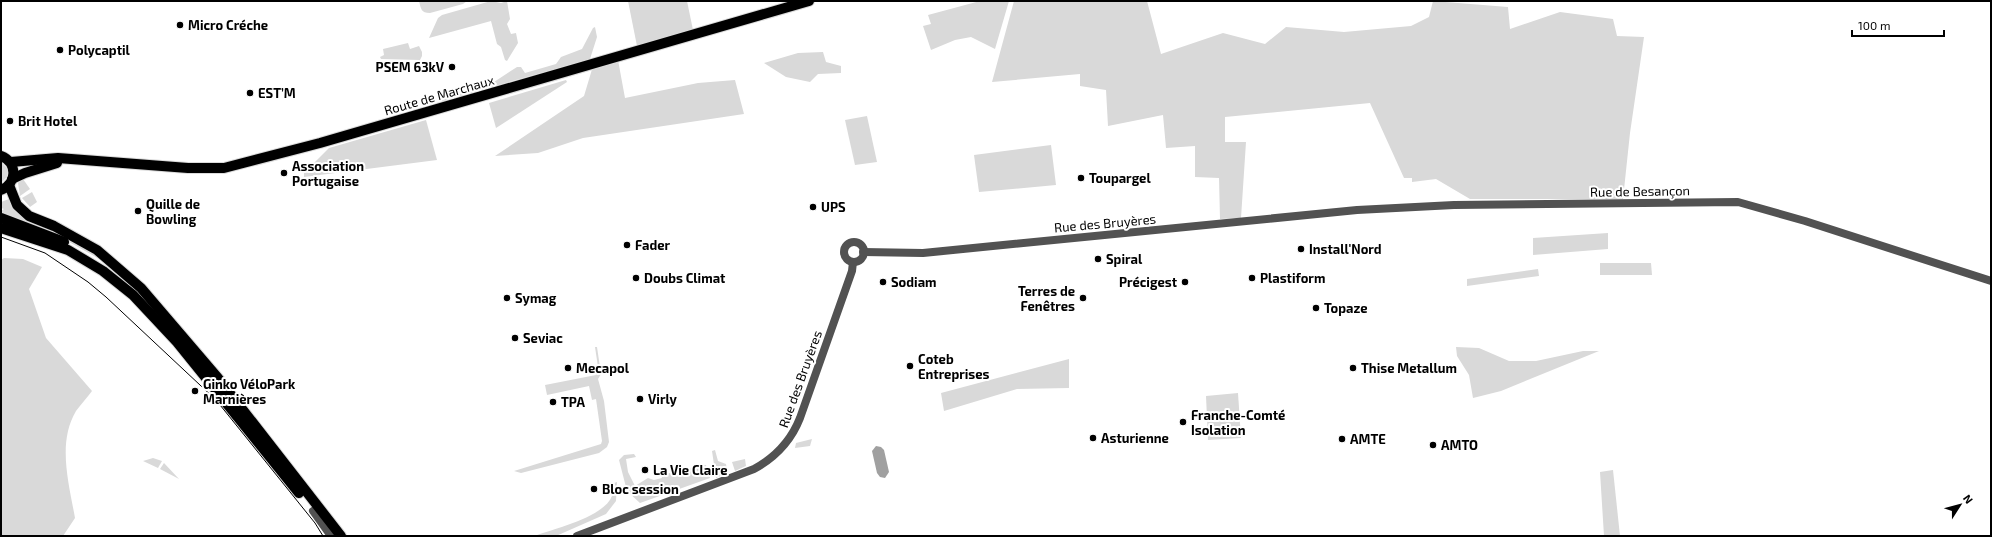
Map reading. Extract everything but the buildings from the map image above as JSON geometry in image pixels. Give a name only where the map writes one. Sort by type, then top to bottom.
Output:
[{"type":"main road","name":"Route de Marchaux","points":[[11,162],[58,158],[188,168],[224,168],[342,137],[809,1]]},
{"type":"main road","points":[[1,156],[11,162],[13,168],[7,185],[18,205],[29,216],[54,226],[97,250],[117,265],[141,288],[218,378],[337,535]]},
{"type":"main road","name":"Route de Marchaux","points":[[7,185],[25,173],[70,160]]},
{"type":"main road","points":[[1,218],[70,244],[106,265],[124,278],[176,330]]},
{"type":"main road","points":[[1,222],[68,250],[103,271],[133,295],[182,348],[313,511],[337,535]]},
{"type":"main road","points":[[1,228],[68,250]]},
{"type":"street","name":"Rue de Besançon","points":[[1278,218],[1357,210],[1454,204],[1738,202],[1805,221],[1991,281]]},
{"type":"street","name":"Rue des Bruyères","points":[[577,536],[754,469],[769,461],[782,448],[793,434],[800,418],[852,271],[853,262],[847,259],[844,253],[848,244],[853,242],[859,244],[864,252],[923,253],[1278,218]]},
{"type":"street","points":[[853,262],[859,260],[864,252]]},
{"type":"shaded area","points":[[419,1],[467,1],[463,4],[430,13],[422,10]]},
{"type":"shaded area","points":[[491,1],[501,3],[507,1],[510,19],[507,24],[511,34],[516,33],[518,43],[507,61],[505,60],[501,47],[497,44],[491,21],[429,38],[438,18],[442,15]]},
{"type":"shaded area","points":[[628,1],[687,1],[693,30],[637,46]]},
{"type":"shaded area","points":[[980,1],[1009,1],[995,49],[971,37],[955,40],[931,50],[923,26],[931,24],[928,15]]},
{"type":"shaded area","points":[[1014,1],[1147,1],[1161,54],[1223,33],[1265,44],[1286,27],[1344,32],[1411,26],[1429,17],[1433,1],[1508,7],[1510,29],[1560,12],[1613,19],[1617,36],[1644,37],[1630,133],[1623,199],[1470,199],[1436,179],[1412,182],[1412,178],[1404,178],[1370,103],[1225,117],[1225,142],[1246,142],[1241,218],[1220,219],[1219,178],[1195,177],[1195,146],[1166,148],[1163,115],[1108,126],[1106,90],[1080,86],[1080,74],[992,82]]},
{"type":"shaded area","points":[[595,27],[597,37],[590,59],[439,102],[444,96],[494,82],[517,67],[521,67],[525,73],[556,64],[561,57],[582,49],[593,28]]},
{"type":"shaded area","points":[[408,43],[410,49],[419,46],[422,52],[420,60],[381,59],[380,57],[384,55],[383,49]]},
{"type":"shaded area","points":[[823,52],[826,62],[841,66],[841,73],[818,74],[810,82],[786,77],[764,63],[798,53]]},
{"type":"shaded area","points":[[618,60],[625,98],[698,83],[735,80],[744,114],[583,138],[538,153],[495,156],[584,96],[593,66]]},
{"type":"shaded area","points":[[566,80],[567,82],[496,128],[489,103]]},
{"type":"shaded area","points":[[867,116],[877,162],[855,165],[845,120]]},
{"type":"shaded area","points":[[426,120],[437,160],[304,177],[304,173],[329,148]]},
{"type":"shaded area","points":[[1051,145],[1056,185],[979,192],[974,155]]},
{"type":"shaded area","points":[[1,161],[8,170],[7,177],[1,183]]},
{"type":"shaded area","points":[[23,179],[30,189],[20,196],[18,183]]},
{"type":"shaded area","points":[[32,192],[37,202],[30,207],[22,198]]},
{"type":"shaded area","points":[[9,199],[70,237],[105,262],[69,242],[1,215],[1,211],[4,209],[1,208],[1,202]]},
{"type":"shaded area","points":[[1608,233],[1608,249],[1533,255],[1533,238]]},
{"type":"shaded area","points":[[4,258],[23,259],[42,267],[29,289],[46,338],[92,391],[76,411],[70,423],[67,436],[66,464],[75,518],[63,536],[1,536],[1,260]]},
{"type":"shaded area","points":[[1600,263],[1651,263],[1652,275],[1600,275]]},
{"type":"shaded area","points":[[1538,269],[1539,276],[1467,286],[1467,279]]},
{"type":"shaded area","points":[[595,347],[597,347],[601,374],[598,379],[604,401],[609,442],[607,447],[599,453],[521,473],[514,471],[601,444],[602,441],[596,399],[592,400],[589,386],[547,395],[545,385],[596,375],[594,368],[598,367]]},
{"type":"shaded area","points":[[1456,347],[1479,348],[1509,361],[1536,361],[1583,351],[1599,351],[1501,391],[1473,398],[1469,375],[1457,356]]},
{"type":"shaded area","points":[[1069,359],[1069,388],[1017,389],[944,411],[941,393]]},
{"type":"shaded area","points":[[1238,393],[1241,438],[1208,440],[1206,396]]},
{"type":"shaded area","points":[[812,439],[810,446],[795,448],[796,443]]},
{"type":"shaded area","points":[[876,446],[881,447],[884,450],[889,472],[885,478],[880,477],[877,473],[872,451]]},
{"type":"shaded area","points":[[715,450],[718,461],[726,464],[727,471],[725,474],[716,478],[712,451]]},
{"type":"shaded area","points":[[634,454],[636,457],[626,459],[628,472],[635,486],[648,478],[654,480],[662,478],[661,475],[706,465],[710,478],[640,503],[627,491],[619,460],[624,455]]},
{"type":"shaded area","points":[[153,458],[162,461],[158,468],[143,461]]},
{"type":"shaded area","points":[[745,459],[746,466],[735,471],[732,462]]},
{"type":"shaded area","points":[[164,463],[179,479],[160,469]]},
{"type":"shaded area","points":[[1613,470],[1620,536],[1604,536],[1600,472]]},
{"type":"shaded area","points":[[617,482],[616,501],[606,514],[556,536],[534,536],[578,521],[599,510],[612,496],[614,483]]},
{"type":"tram line","points":[[1,237],[45,253],[88,282],[106,297],[216,400],[315,523],[323,536]]},
{"type":"place","name":"Micro Créche","points":[[180,25]]},
{"type":"place","name":"Polycaptil","points":[[60,50]]},
{"type":"place","name":"PSEM 63kV","points":[[452,67]]},
{"type":"place","name":"EST’M","points":[[250,93]]},
{"type":"place","name":"Brit Hotel","points":[[10,121]]},
{"type":"place","name":"Association Portugaise","points":[[284,173]]},
{"type":"place","name":"Toupargel","points":[[1081,178]]},
{"type":"place","name":"UPS","points":[[813,207]]},
{"type":"place","name":"Quille de Bowling","points":[[138,211]]},
{"type":"place","name":"Fader","points":[[627,245]]},
{"type":"place","name":"Install'Nord","points":[[1301,249]]},
{"type":"place","name":"Spiral","points":[[1098,259]]},
{"type":"place","name":"Doubs Climat","points":[[636,278]]},
{"type":"place","name":"Plastiform","points":[[1252,278]]},
{"type":"place","name":"Sodiam","points":[[883,282]]},
{"type":"place","name":"Précigest","points":[[1185,282]]},
{"type":"place","name":"Symag","points":[[507,298]]},
{"type":"place","name":"Terres de Fenêtres","points":[[1083,298]]},
{"type":"place","name":"Topaze","points":[[1316,308]]},
{"type":"place","name":"Seviac","points":[[515,338]]},
{"type":"place","name":"Coteb Entreprises","points":[[910,366]]},
{"type":"place","name":"Mecapol","points":[[568,368]]},
{"type":"place","name":"Thise Metallum","points":[[1353,368]]},
{"type":"place","name":"Ginko VéloPark Marnières","points":[[195,391]]},
{"type":"place","name":"Virly","points":[[640,399]]},
{"type":"place","name":"TPA","points":[[553,402]]},
{"type":"place","name":"Franche-Comté Isolation","points":[[1183,422]]},
{"type":"place","name":"Asturienne","points":[[1093,438]]},
{"type":"place","name":"AMTE","points":[[1342,439]]},
{"type":"place","name":"AMTO","points":[[1433,445]]},
{"type":"place","name":"La Vie Claire","points":[[645,470]]},
{"type":"place","name":"Bloc session","points":[[594,489]]}]
